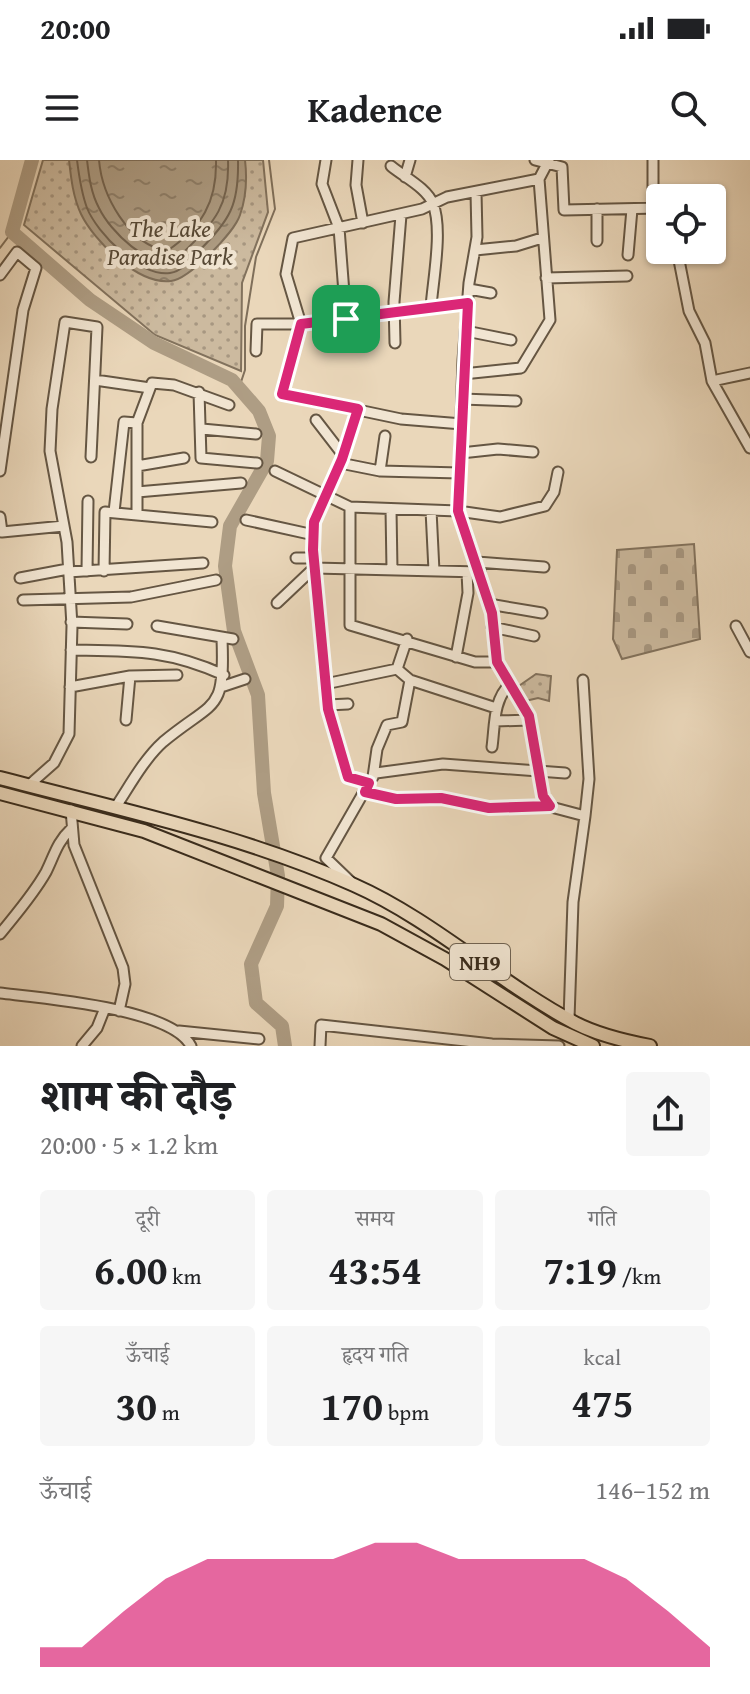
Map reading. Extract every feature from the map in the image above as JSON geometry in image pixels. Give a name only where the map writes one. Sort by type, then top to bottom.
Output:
[{"type":"highway","name":"NH9","points":[[0,778],[28,786],[381,924],[562,1032],[593,1046]]},
{"type":"highway","name":"NH9","points":[[0,793],[115,808],[244,847],[353,885],[394,905],[569,1019],[614,1038],[650,1046]]},
{"type":"street","points":[[326,160],[322,184],[339,228],[346,319]]},
{"type":"street","points":[[358,160],[356,185],[363,223]]},
{"type":"street","points":[[405,177],[410,160]]},
{"type":"street","points":[[535,160],[549,160],[562,167],[564,210],[646,209]]},
{"type":"street","points":[[463,374],[521,368],[548,327],[539,179],[549,160]]},
{"type":"street","points":[[653,160],[653,184]]},
{"type":"street","points":[[391,166],[433,204],[437,225],[431,307]]},
{"type":"street","points":[[462,424],[401,419],[282,394],[301,324],[286,274],[293,238],[401,215],[476,192],[539,179]]},
{"type":"street","points":[[476,192],[475,250],[463,374],[458,511],[489,604],[497,662],[530,720],[543,796],[550,806]]},
{"type":"street","points":[[597,209],[597,241]]},
{"type":"street","points":[[628,255],[632,209]]},
{"type":"street","points":[[395,343],[394,313],[401,215]]},
{"type":"street","points":[[475,250],[498,253],[542,238]]},
{"type":"street","points":[[0,275],[17,252],[36,268],[5,384],[10,417],[0,471]]},
{"type":"street","points":[[680,264],[689,311],[705,343],[712,381],[749,443]]},
{"type":"street","points":[[546,278],[627,276]]},
{"type":"street","points":[[469,289],[491,293]]},
{"type":"street","points":[[256,351],[257,324],[301,324],[468,303]]},
{"type":"street","points":[[28,786],[54,763],[69,734],[70,599],[64,526],[50,451],[65,322],[97,327],[91,457]]},
{"type":"street","points":[[466,331],[511,340]]},
{"type":"street","points":[[712,381],[750,373]]},
{"type":"street","points":[[95,380],[150,388]]},
{"type":"street","points":[[137,515],[137,423],[152,383],[199,392],[229,405]]},
{"type":"street","points":[[199,392],[201,458],[257,463]]},
{"type":"street","points":[[462,399],[516,401]]},
{"type":"street","points":[[358,409],[342,459],[314,522],[314,563],[325,684],[348,777],[396,799],[441,798],[489,808],[550,806],[585,816]]},
{"type":"street","points":[[316,420],[342,459],[380,471],[460,473]]},
{"type":"street","points":[[114,512],[124,422],[137,423]]},
{"type":"street","points":[[202,429],[256,434]]},
{"type":"street","points":[[380,471],[385,436]]},
{"type":"street","points":[[461,453],[498,449],[533,452]]},
{"type":"street","points":[[137,466],[184,458]]},
{"type":"street","points":[[275,471],[350,507],[458,511],[500,517],[545,506],[554,492],[558,472]]},
{"type":"street","points":[[137,492],[241,483]]},
{"type":"street","points":[[87,571],[88,501]]},
{"type":"street","points":[[350,507],[350,625],[407,639],[475,662],[497,662]]},
{"type":"street","points":[[391,509],[392,570]]},
{"type":"street","points":[[431,510],[434,571]]},
{"type":"street","points":[[104,571],[105,512],[212,522]]},
{"type":"street","points":[[0,517],[2,532],[64,526]]},
{"type":"street","points":[[246,520],[314,535]]},
{"type":"street","points":[[296,558],[350,569],[467,572],[478,567],[544,567]]},
{"type":"street","points":[[20,578],[68,570],[104,571],[203,563]]},
{"type":"street","points":[[277,603],[314,563]]},
{"type":"street","points":[[456,657],[468,593],[467,572]]},
{"type":"street","points":[[23,600],[131,597],[216,580]]},
{"type":"street","points":[[489,604],[542,613]]},
{"type":"street","points":[[71,622],[127,624]]},
{"type":"street","points":[[115,808],[162,743],[197,720],[224,680],[228,639],[157,626]]},
{"type":"street","points":[[736,626],[750,652]]},
{"type":"street","points":[[492,627],[534,636]]},
{"type":"street","points":[[397,669],[407,639]]},
{"type":"street","points":[[71,650],[156,651],[195,662],[224,680],[245,679]]},
{"type":"street","points":[[325,684],[397,669]]},
{"type":"street","points":[[397,669],[410,680],[496,708]]},
{"type":"street","points":[[70,687],[130,676],[177,675]]},
{"type":"street","points":[[126,720],[130,676]]},
{"type":"street","points":[[353,885],[326,858],[376,773],[377,749],[387,725],[402,722],[410,680]]},
{"type":"street","points":[[569,1019],[573,902],[589,779],[583,680]]},
{"type":"street","points":[[492,747],[496,708],[501,692],[510,684]]},
{"type":"street","points":[[328,705],[348,704]]},
{"type":"street","points":[[495,721],[530,720]]},
{"type":"street","points":[[376,773],[443,764],[565,773]]},
{"type":"street","points":[[73,804],[71,829],[123,968],[125,984],[119,1011]]},
{"type":"street","points":[[0,934],[20,912],[46,873],[60,839],[71,829]]},
{"type":"street","points":[[0,993],[105,1008],[179,1031],[259,1039]]},
{"type":"street","points":[[82,1046],[97,1028],[105,1008]]},
{"type":"street","points":[[320,1046],[321,1025],[490,1045],[559,1046]]},
{"type":"street","points":[[179,1031],[191,1046]]},
{"type":"street","points":[[562,1032],[568,1046]]},
{"type":"green space","name":"The Lake Paradise Park","points":[[43,160],[263,160],[268,212],[242,283],[241,371],[155,335],[24,225]]},
{"type":"green space","points":[[694,544],[700,639],[622,659],[613,639],[617,550]]},
{"type":"green space","points":[[536,674],[551,676],[549,701],[538,698],[525,701],[516,688]]},
{"type":"water","points":[[69,160],[245,160],[246,188],[240,215],[229,233],[189,272],[171,281],[145,276],[118,259],[87,225],[76,201]]},
{"type":"waterway","points":[[32,160],[12,232],[90,300],[154,343],[232,380],[259,411],[269,436],[267,461],[230,526],[225,566],[234,631],[258,695],[264,793],[278,876],[277,906],[251,964],[256,1003],[282,1026],[285,1046]]},
{"type":"waterway","points":[[239,388],[245,370],[245,326],[256,257],[275,209],[269,160]]},
{"type":"waterway","points":[[0,248],[12,232]]},
{"type":"route","points":[[468,303],[458,511],[492,613],[497,662],[529,716],[543,796],[550,806],[489,808],[441,798],[396,799],[365,792],[369,783],[348,777],[328,709],[313,550],[314,522],[342,459],[358,409],[282,394],[301,324],[346,319],[468,303]]}]
